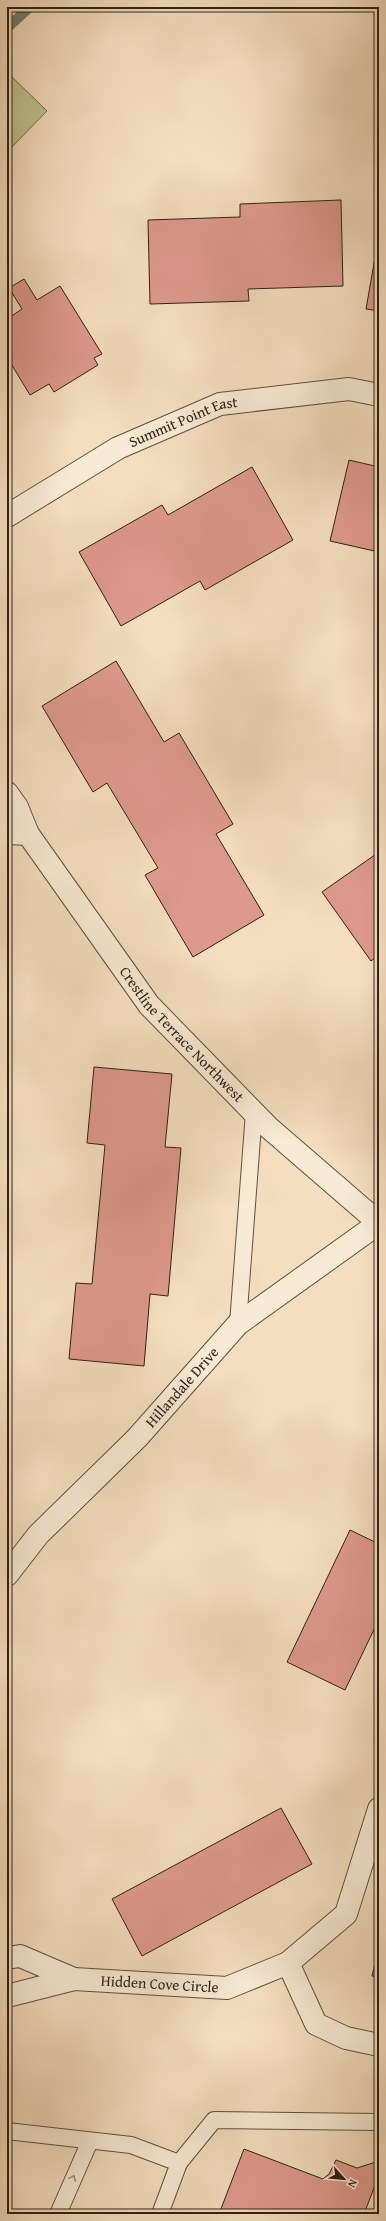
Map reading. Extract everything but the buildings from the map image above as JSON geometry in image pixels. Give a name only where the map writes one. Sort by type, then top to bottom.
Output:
[{"type":"street","name":"Summit Point East","points":[[7,516],[118,448],[220,404],[349,389],[379,395]]},
{"type":"street","name":"Crestline Terrace Northwest","points":[[7,793],[17,807],[17,833],[149,1005],[254,1112],[379,1223]]},
{"type":"street","name":"Hillandale Drive","points":[[7,1575],[38,1535],[137,1438],[238,1324],[379,1223]]},
{"type":"street","name":"Hidden Cove Circle","points":[[7,1958],[20,1956],[74,1978],[227,1988],[288,1964],[346,1914],[379,1809]]},
{"type":"street","points":[[288,1964],[316,2024],[346,2038],[379,2045]]},
{"type":"street","name":"Hidden Cove Circle","points":[[7,1996],[74,1978]]},
{"type":"lane","points":[[238,1324],[254,1112]]},
{"type":"lane","points":[[160,2214],[179,2163],[214,2120],[379,2122]]},
{"type":"lane","points":[[7,2131],[131,2145],[179,2163]]},
{"type":"lane","points":[[58,2214],[90,2141]]},
{"type":"green space","points":[[7,72],[47,111],[9,150],[7,148]]},
{"type":"waterway","points":[[7,28],[30,7]]}]
